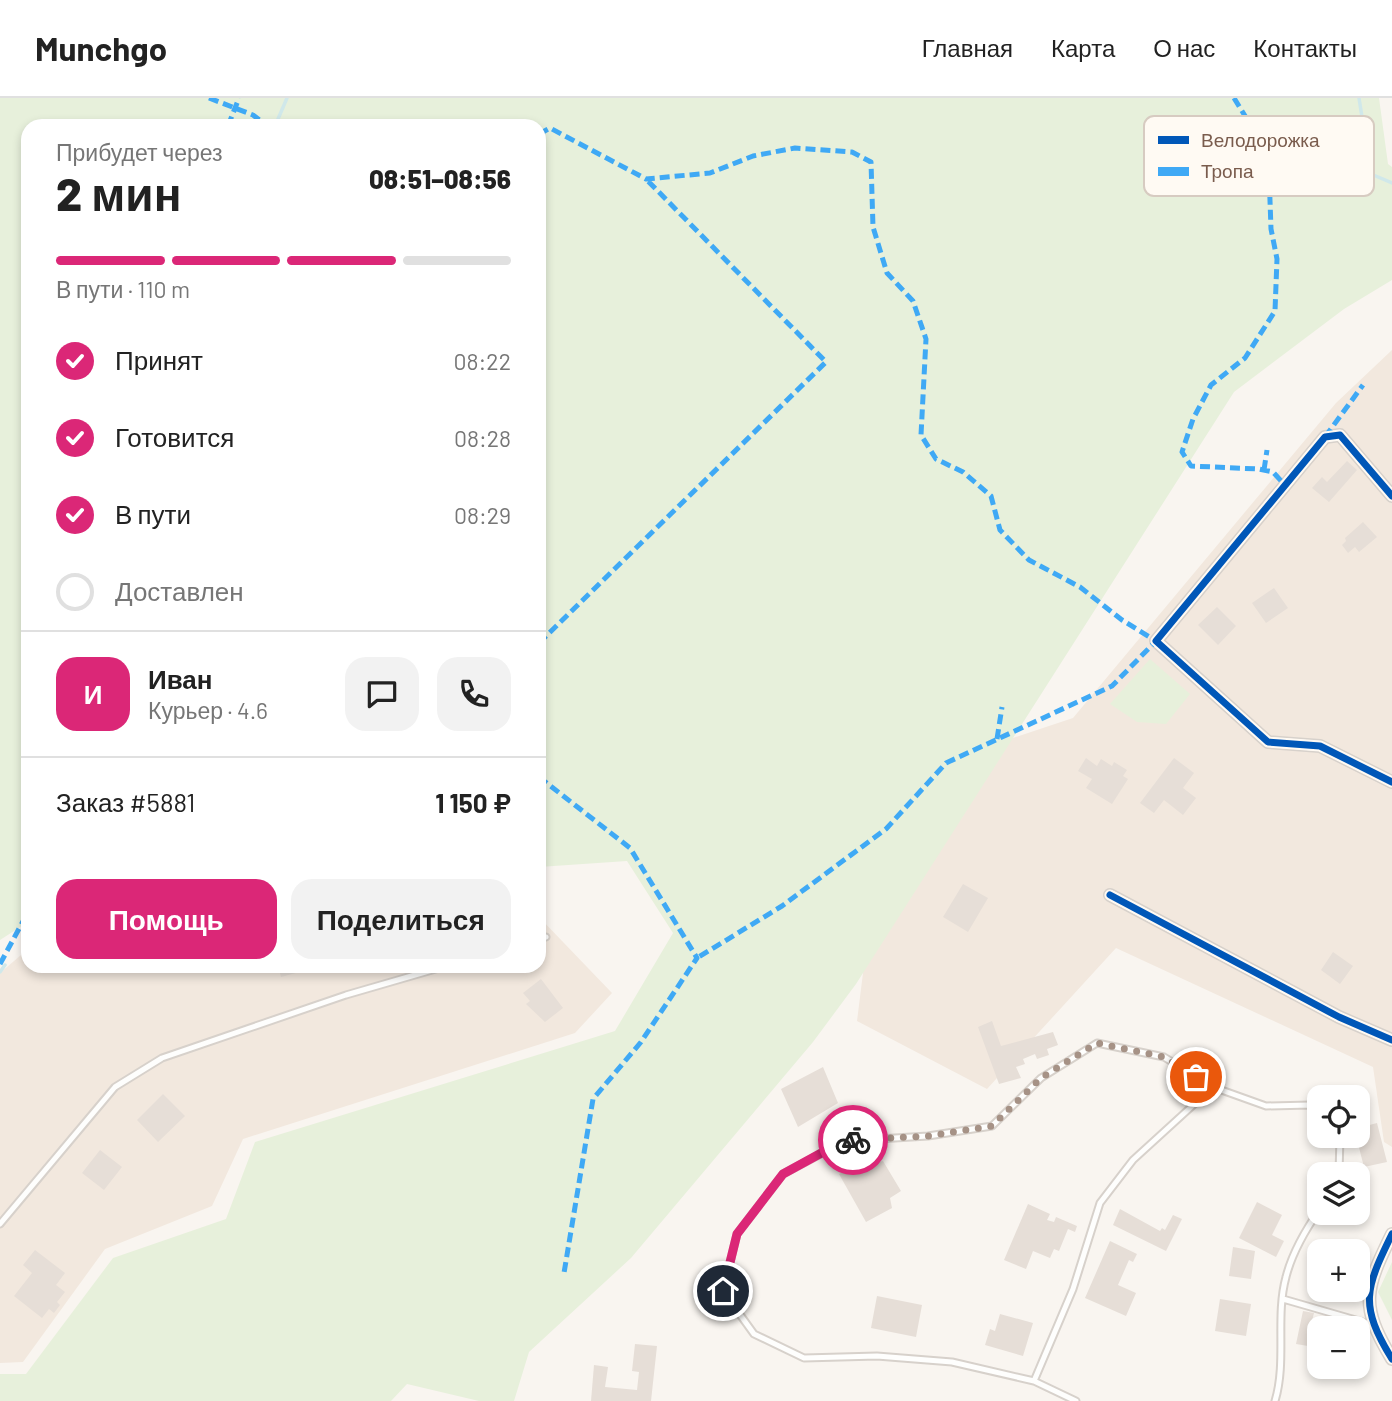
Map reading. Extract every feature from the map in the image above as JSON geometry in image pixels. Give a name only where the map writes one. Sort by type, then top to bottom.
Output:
[{"type":"street","points":[[1392,496],[1340,435],[1325,438],[1156,641],[1268,742],[1320,746],[1392,782]]},
{"type":"street","points":[[1110,895],[1339,1017],[1392,1040]]},
{"type":"street","points":[[1392,1234],[1370,1280],[1368,1303],[1373,1325],[1392,1359]]},
{"type":"lane","points":[[0,1224],[115,1087],[162,1058],[346,995],[422,973]]},
{"type":"lane","points":[[1076,1401],[1034,1381],[952,1362],[877,1356],[804,1358],[754,1334],[723,1291],[737,1234],[783,1174],[845,1140],[928,1136],[992,1126],[1041,1078],[1097,1043],[1164,1057],[1213,1087],[1266,1106],[1307,1105]]},
{"type":"lane","points":[[1034,1381],[1073,1289],[1100,1203],[1133,1160],[1213,1087]]},
{"type":"lane","points":[[1275,1401],[1280,1382],[1286,1277],[1308,1225]]},
{"type":"lane","points":[[1283,1299],[1373,1325]]},
{"type":"shaded area","points":[[1392,350],[1392,1147],[1384,1142],[1373,1067],[1116,948],[987,1089],[857,1021],[872,901],[947,760],[1073,718],[1336,403]]},
{"type":"shaded area","points":[[546,924],[612,993],[575,1033],[243,1139],[212,1206],[105,1249],[23,1362],[0,1363],[0,973],[21,955],[21,973],[546,973]]},
{"type":"green space","points":[[0,98],[1379,98],[1388,164],[1392,167],[1392,280],[1344,309],[1234,392],[856,984],[813,1042],[631,1258],[529,1352],[514,1401],[479,1401],[407,1384],[391,1401],[0,1401],[0,1374],[26,1374],[113,1258],[226,1219],[255,1142],[615,1031],[673,933],[627,861],[546,867],[546,119],[21,119],[21,926],[0,940]]},
{"type":"green space","points":[[1150,659],[1190,694],[1166,724],[1137,722],[1110,704]]},
{"type":"green space","points":[[1392,1262],[1392,1320],[1378,1292]]},
{"type":"building","points":[[1347,461],[1357,470],[1329,502],[1312,488],[1322,477],[1327,482]]},
{"type":"building","points":[[1363,522],[1377,537],[1359,552],[1355,547],[1348,553],[1342,545],[1346,541],[1345,538]]},
{"type":"building","points":[[1274,588],[1288,608],[1266,623],[1252,603]]},
{"type":"building","points":[[1217,607],[1236,626],[1218,645],[1198,625]]},
{"type":"building","points":[[1086,758],[1097,766],[1101,759],[1112,766],[1114,762],[1127,770],[1123,776],[1128,779],[1112,804],[1086,788],[1092,779],[1078,771]]},
{"type":"building","points":[[1174,758],[1194,773],[1183,788],[1196,798],[1183,815],[1164,800],[1154,813],[1140,803]]},
{"type":"building","points":[[963,884],[988,898],[968,932],[943,917]]},
{"type":"building","points":[[1333,952],[1353,966],[1340,984],[1321,970]]},
{"type":"building","points":[[280,973],[296,973],[281,977]]},
{"type":"building","points":[[541,979],[563,1008],[545,1022],[526,1004],[530,1001],[523,993]]},
{"type":"building","points":[[992,1021],[1001,1046],[1053,1032],[1058,1045],[1047,1049],[1049,1055],[1037,1059],[1035,1054],[1023,1059],[1025,1064],[1016,1067],[1021,1078],[999,1084],[978,1027]]},
{"type":"building","points":[[823,1067],[838,1103],[798,1127],[781,1089]]},
{"type":"building","points":[[163,1094],[185,1116],[158,1142],[137,1120]]},
{"type":"building","points":[[1377,1123],[1387,1162],[1370,1166],[1370,1162],[1363,1162],[1359,1148],[1370,1148],[1370,1125]]},
{"type":"building","points":[[100,1150],[122,1167],[104,1190],[82,1173]]},
{"type":"building","points":[[870,1159],[872,1164],[883,1161],[901,1191],[890,1198],[892,1208],[866,1222],[839,1174]]},
{"type":"building","points":[[1257,1202],[1282,1215],[1272,1235],[1284,1241],[1276,1257],[1239,1238]]},
{"type":"building","points":[[1028,1204],[1050,1214],[1047,1220],[1054,1222],[1056,1217],[1077,1226],[1075,1232],[1068,1229],[1059,1251],[1054,1249],[1050,1258],[1033,1251],[1026,1269],[1004,1260]]},
{"type":"building","points":[[1120,1209],[1160,1231],[1162,1228],[1165,1230],[1173,1215],[1182,1219],[1166,1251],[1113,1225]]},
{"type":"building","points":[[1110,1241],[1137,1254],[1133,1262],[1129,1260],[1118,1285],[1136,1293],[1126,1316],[1085,1298]]},
{"type":"building","points":[[1233,1247],[1255,1251],[1251,1279],[1229,1276]]},
{"type":"building","points":[[35,1250],[65,1273],[56,1285],[65,1292],[57,1302],[60,1305],[54,1313],[49,1309],[42,1318],[14,1296],[32,1273],[23,1265]]},
{"type":"building","points":[[877,1296],[922,1305],[916,1337],[871,1328]]},
{"type":"building","points":[[1220,1299],[1251,1304],[1246,1336],[1215,1331]]},
{"type":"building","points":[[1303,1311],[1314,1313],[1313,1316],[1307,1316],[1307,1346],[1296,1344]]},
{"type":"building","points":[[1000,1314],[1033,1323],[1023,1356],[985,1345],[990,1329],[995,1331]]},
{"type":"building","points":[[635,1344],[657,1346],[651,1401],[591,1401],[594,1365],[608,1367],[605,1387],[637,1390],[639,1372],[632,1371]]},
{"type":"waterway","points":[[278,119],[287,98]]},
{"type":"waterway","points":[[1359,98],[1362,116]]},
{"type":"waterway","points":[[1374,175],[1392,183]]},
{"type":"waterway","points":[[0,972],[5,965]]},
{"type":"marked path","points":[[209,98],[258,119]]},
{"type":"marked path","points":[[231,119],[239,98]]},
{"type":"marked path","points":[[1234,98],[1245,116]]},
{"type":"marked path","points":[[546,130],[550,128],[646,179],[710,173],[753,156],[795,148],[852,152],[871,162],[873,227],[887,273],[913,301],[926,339],[921,435],[936,459],[963,472],[991,496],[1000,530],[1029,560],[1080,587],[1122,620],[1156,641],[1112,686],[946,763],[886,829],[782,906],[697,958]]},
{"type":"marked path","points":[[546,636],[826,362],[646,179]]},
{"type":"marked path","points":[[1270,196],[1271,229],[1277,259],[1275,311],[1245,358],[1211,385],[1193,419],[1182,452],[1191,466],[1259,469],[1273,472],[1284,484]]},
{"type":"marked path","points":[[1325,437],[1363,385]]},
{"type":"marked path","points":[[1264,470],[1267,450]]},
{"type":"marked path","points":[[997,739],[1002,707]]},
{"type":"marked path","points":[[546,782],[630,848],[697,958],[641,1042],[593,1099],[564,1273]]},
{"type":"marked path","points":[[0,964],[21,925]]},
{"type":"cycle path","points":[[1392,496],[1340,435],[1325,437],[1156,641],[1268,742],[1320,746],[1392,782]]},
{"type":"cycle path","points":[[1110,895],[1339,1017],[1392,1040]]},
{"type":"cycle path","points":[[1392,1234],[1371,1283],[1370,1297],[1374,1324],[1392,1359]]},
{"type":"way so far","points":[[853,1140],[928,1136],[992,1126],[1041,1078],[1097,1043],[1164,1057],[1196,1077]]},
{"type":"route","points":[[723,1291],[737,1234],[783,1174],[845,1140],[853,1140]]}]
